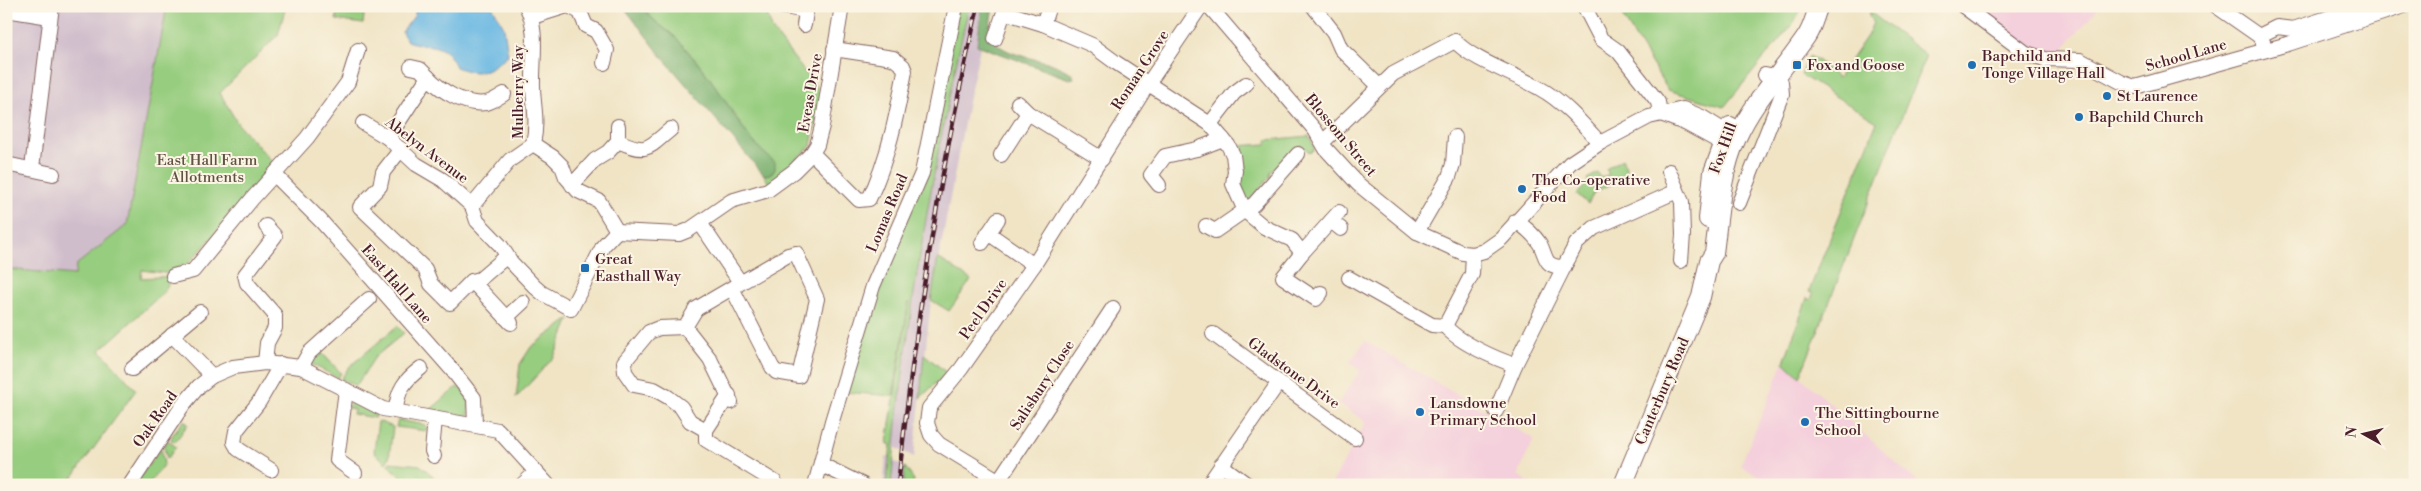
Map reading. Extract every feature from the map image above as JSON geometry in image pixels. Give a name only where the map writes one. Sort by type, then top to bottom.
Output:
[{"type":"main road","name":"Fox Hill","points":[[1701,297],[1709,261],[1714,253],[1729,140],[1808,19],[1817,10]]},
{"type":"main road","name":"Canterbury Road","points":[[1623,485],[1701,297]]},
{"type":"street","points":[[529,12],[568,6],[580,12],[586,26],[596,32],[609,53]]},
{"type":"street","points":[[779,6],[806,14]]},
{"type":"street","name":"Eveas Drive","points":[[618,231],[679,234],[700,223],[731,201],[768,190],[794,171],[817,144],[822,126],[842,6]]},
{"type":"street","name":"Lomas Road","points":[[816,485],[830,427],[874,286],[922,173],[956,6]]},
{"type":"street","points":[[1043,24],[1049,6]]},
{"type":"street","name":"Roman Grove","points":[[1122,126],[1201,6]]},
{"type":"street","name":"Blossom Street","points":[[1209,6],[1323,142],[1326,149],[1358,184],[1417,232],[1463,253],[1473,254]]},
{"type":"street","points":[[1313,6],[1334,33],[1341,49],[1379,86]]},
{"type":"street","points":[[1584,6],[1601,39],[1618,50],[1658,102],[1660,113]]},
{"type":"street","name":"School Lane","points":[[1963,6],[2026,53],[2045,59],[2080,60],[2121,82],[2135,87],[2288,44],[2404,6]]},
{"type":"street","points":[[2216,6],[2259,36],[2266,49]]},
{"type":"street","points":[[2259,36],[2277,27],[2293,29],[2365,6]]},
{"type":"street","points":[[996,39],[1004,9],[1043,24],[1092,45],[1210,124],[1233,155],[1235,171],[1233,184],[1245,211],[1264,227],[1292,240],[1302,253]]},
{"type":"street","points":[[6,10],[51,12],[32,168]]},
{"type":"street","name":"Mulberry Way","points":[[529,12],[534,38],[533,80],[537,126],[533,144],[553,157],[562,166],[572,185],[578,191],[598,201],[618,231]]},
{"type":"street","points":[[1323,142],[1393,74],[1455,41],[1468,53],[1542,89],[1577,118],[1600,143]]},
{"type":"street","points":[[812,152],[859,200],[869,199],[877,181],[898,108],[904,66],[893,58],[834,49]]},
{"type":"street","points":[[173,276],[193,271],[307,138],[348,82],[358,50]]},
{"type":"street","points":[[411,67],[420,69],[456,98],[485,103],[504,94]]},
{"type":"street","points":[[1739,203],[1782,94],[1781,82],[1770,76]]},
{"type":"street","points":[[388,138],[428,77]]},
{"type":"street","points":[[1210,124],[1234,93],[1246,84]]},
{"type":"street","points":[[1007,152],[1023,108],[1102,159]]},
{"type":"street","points":[[1445,326],[1472,274],[1473,254],[1484,251],[1501,239],[1570,164],[1600,143],[1660,113],[1729,140]]},
{"type":"street","name":"Abelyn Avenue","points":[[363,123],[388,138],[416,164],[443,180],[472,206],[510,160],[533,144]]},
{"type":"street","name":"Peel Drive","points":[[1002,482],[931,435],[927,423],[929,408],[961,370],[1034,264],[1122,126]]},
{"type":"street","points":[[572,185],[595,160],[608,152],[618,134],[637,149],[649,148],[671,129]]},
{"type":"street","points":[[1417,232],[1449,177],[1453,164],[1455,137]]},
{"type":"street","points":[[1158,185],[1151,175],[1165,156],[1198,150],[1222,139]]},
{"type":"street","points":[[401,149],[383,172],[380,186],[360,207],[424,269],[431,284],[450,303],[472,281],[480,279],[507,256]]},
{"type":"street","points":[[1206,226],[1215,231],[1227,220],[1245,211],[1298,154]]},
{"type":"street","points":[[6,164],[53,174]]},
{"type":"street","points":[[1669,171],[1678,191],[1683,214],[1681,261]]},
{"type":"street","name":"East Hall Lane","points":[[274,175],[321,221],[454,372],[474,398],[475,424]]},
{"type":"street","points":[[1496,411],[1515,365],[1576,244],[1594,228],[1678,191]]},
{"type":"street","points":[[472,206],[476,221],[501,246],[507,256],[542,293],[572,309],[603,246],[618,231]]},
{"type":"street","points":[[998,219],[985,238],[1034,264]]},
{"type":"street","points":[[1321,293],[1316,299],[1283,277],[1302,253],[1337,220]]},
{"type":"street","points":[[1516,221],[1525,227],[1539,244],[1542,254],[1547,261],[1556,266],[1564,267]]},
{"type":"street","points":[[685,327],[696,309],[736,285],[788,255],[796,253],[817,299],[799,376],[776,372],[772,367],[736,285],[700,223]]},
{"type":"street","points":[[265,363],[267,343],[275,328],[275,314],[247,283],[245,274],[275,236],[266,226]]},
{"type":"street","points":[[1349,278],[1432,325],[1445,326],[1473,346],[1500,360],[1515,365]]},
{"type":"street","points":[[472,281],[509,320],[523,302]]},
{"type":"street","points":[[301,367],[309,353],[369,299]]},
{"type":"street","name":"Salisbury Close","points":[[1002,482],[1113,308]]},
{"type":"street","points":[[132,369],[200,312]]},
{"type":"street","points":[[685,327],[710,359],[730,398],[706,430],[706,440],[775,482]]},
{"type":"street","points":[[685,327],[659,328],[649,332],[624,362],[625,372],[634,385],[654,390],[668,397],[681,407],[690,421],[706,430]]},
{"type":"street","name":"Gladstone Drive","points":[[1213,334],[1356,438]]},
{"type":"street","points":[[172,335],[212,376]]},
{"type":"street","name":"Oak Road","points":[[130,485],[183,404],[199,386],[212,376],[245,364],[265,363],[301,367],[383,409],[435,419],[475,424],[501,432],[548,485]]},
{"type":"street","points":[[271,470],[238,450],[234,442],[236,431],[259,402],[281,364]]},
{"type":"street","points":[[396,411],[396,396],[405,381],[421,368]]},
{"type":"street","points":[[1208,485],[1279,382]]},
{"type":"street","points":[[346,390],[337,460],[355,473]]},
{"type":"street","points":[[434,456],[435,419]]},
{"type":"street","points":[[822,465],[863,485]]},
{"type":"street","points":[[1221,465],[1248,485]]},
{"type":"street","points":[[522,485],[536,472]]},
{"type":"shaded area","points":[[6,6],[167,6],[127,225],[76,265],[75,275],[6,270]]},
{"type":"shaded area","points":[[962,6],[989,6],[967,107],[931,300],[914,457],[887,443],[941,100]]},
{"type":"shaded area","points":[[1980,6],[2100,6],[2058,55],[2040,51],[2017,39],[1983,14],[1984,10]]},
{"type":"shaded area","name":"Lansdowne Primary School","points":[[1365,341],[1534,439],[1518,475],[1533,485],[1331,485],[1366,422],[1338,403],[1360,371],[1350,362]]},
{"type":"shaded area","name":"The Sittingbourne School","points":[[1784,362],[1921,485],[1770,485],[1771,482],[1740,466]]},
{"type":"shaded area","points":[[886,457],[905,467],[914,480],[913,485],[883,485]]},
{"type":"green space","name":"East Hall Farm Allotments","points":[[167,6],[286,6],[278,35],[220,93],[238,124],[278,168],[181,271],[176,268],[172,270],[171,274],[142,270],[141,278],[173,276],[164,292],[100,350],[136,390],[67,485],[6,485],[6,269],[75,275],[76,265],[127,225]]},
{"type":"green space","points":[[338,6],[365,6],[363,24],[336,20]]},
{"type":"green space","points":[[623,6],[644,6],[655,21],[679,41],[719,91],[740,124],[765,154],[775,162],[775,170],[770,174],[764,175],[663,58]]},
{"type":"green space","points":[[644,6],[764,6],[773,31],[821,93],[811,146],[769,184],[764,175],[770,174],[774,162],[764,154],[747,134],[700,65],[675,37],[650,16]]},
{"type":"green space","points":[[958,6],[969,6],[932,184],[912,304],[891,485],[886,485],[891,445],[887,443],[909,302],[893,396],[844,392],[880,273],[927,174]]},
{"type":"green space","points":[[982,6],[993,6],[990,31],[993,40],[998,45],[1012,53],[1054,65],[1072,73],[1074,78],[1069,79],[977,45]]},
{"type":"green space","points":[[1616,6],[1803,6],[1794,22],[1724,107],[1668,90]]},
{"type":"green space","points":[[1870,12],[1926,55],[1800,377],[1784,362],[1807,298],[1811,300],[1813,293],[1809,291],[1877,122],[1801,75],[1809,56],[1816,59],[1838,78],[1867,36],[1873,23],[1869,16]]},
{"type":"green space","points":[[1309,136],[1315,148],[1310,153],[1302,145],[1294,151],[1280,166],[1271,171],[1270,177],[1247,203],[1240,192],[1236,146],[1266,144],[1267,140]]},
{"type":"green space","points":[[1622,159],[1630,176],[1594,192],[1588,204],[1577,194],[1589,182],[1587,179],[1598,173],[1601,178],[1609,174],[1606,169]]},
{"type":"green space","points":[[938,258],[971,280],[949,311],[931,300]]},
{"type":"green space","points":[[570,319],[554,357],[516,398],[520,364],[531,347]]},
{"type":"green space","points":[[397,326],[404,333],[375,357],[356,386],[341,379],[349,367]]},
{"type":"green space","points":[[320,351],[341,373],[338,378],[311,364],[311,361]]},
{"type":"green space","points":[[924,354],[947,373],[920,398]]},
{"type":"green space","points":[[457,387],[469,395],[469,416],[429,411]]},
{"type":"green space","points":[[352,401],[376,413],[375,418],[353,414],[354,409],[347,408]]},
{"type":"green space","points":[[184,420],[188,424],[175,442],[171,440],[173,434]]},
{"type":"green space","points":[[398,420],[426,425],[427,431],[396,427]]},
{"type":"green space","points":[[378,421],[393,427],[389,458],[386,463],[374,452]]},
{"type":"green space","points":[[168,440],[176,447],[167,459],[164,447]]},
{"type":"green space","points":[[161,448],[164,464],[148,485],[134,485]]},
{"type":"green space","points":[[390,462],[420,465],[434,477],[428,485],[410,485],[388,465]]},
{"type":"green space","points":[[905,467],[914,480],[913,485],[903,485]]},
{"type":"water","points":[[415,6],[492,6],[504,27],[508,55],[484,71],[472,72],[456,67],[452,58],[441,49],[407,41],[402,32],[415,15]]},
{"type":"railway","points":[[898,485],[912,364],[930,244],[952,125],[978,6]]},
{"type":"place","name":"Fox and Goose","points":[[1797,65]]},
{"type":"place","name":"Bapchild and Tonge Village Hall","points":[[1972,65]]},
{"type":"place","name":"St Laurence","points":[[2107,96]]},
{"type":"place","name":"Bapchild Church","points":[[2079,117]]},
{"type":"place","name":"The Co-operative Food","points":[[1522,189]]},
{"type":"place","name":"Great Easthall Way","points":[[585,268]]},
{"type":"place","name":"Lansdowne Primary School","points":[[1420,412]]},
{"type":"place","name":"The Sittingbourne School","points":[[1805,422]]}]
